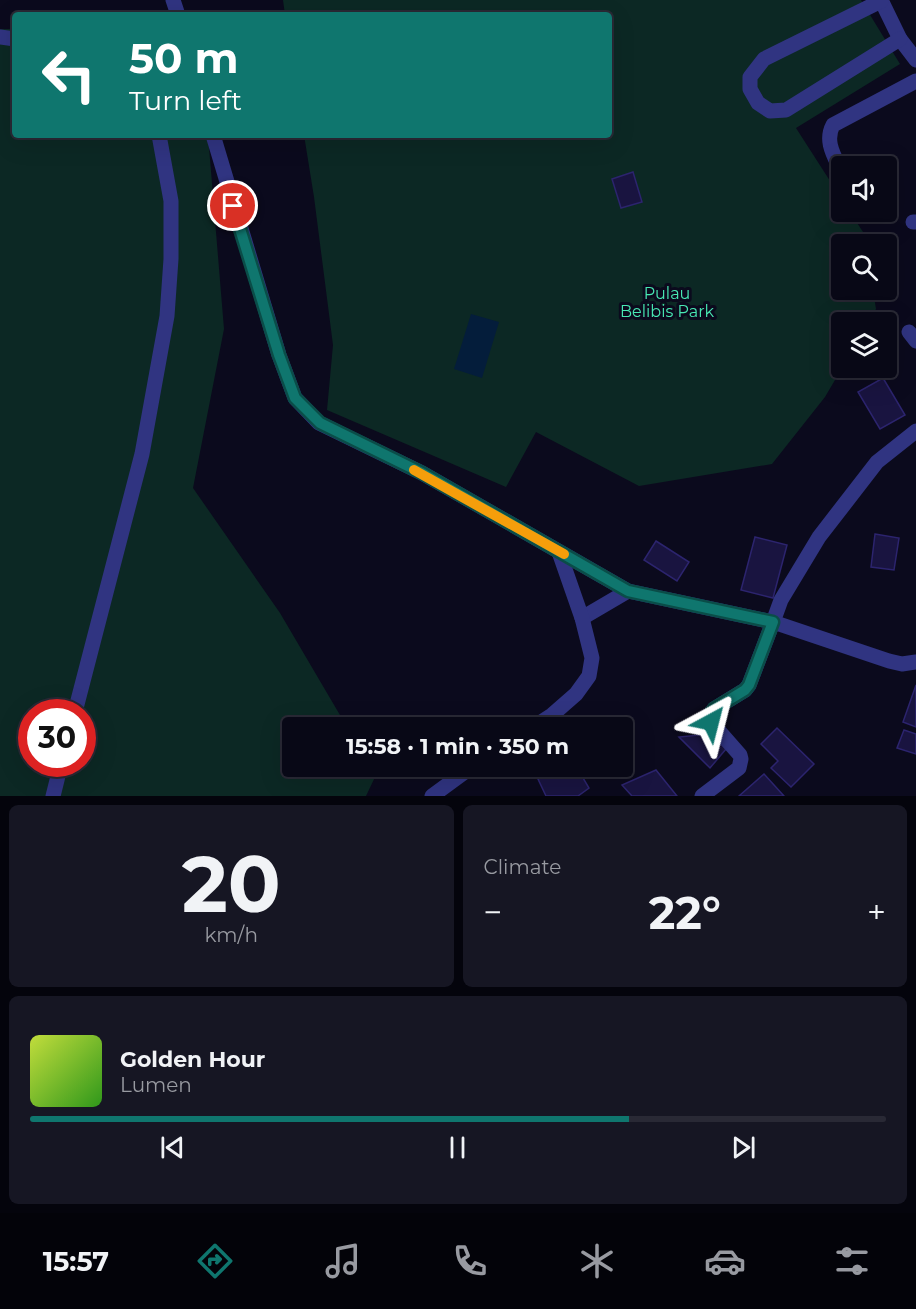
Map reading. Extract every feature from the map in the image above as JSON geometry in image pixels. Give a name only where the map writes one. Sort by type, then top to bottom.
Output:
[{"type":"street","points":[[900,39],[786,110],[770,111],[758,103],[750,89],[750,77],[764,59],[881,0],[900,39],[916,60]]},
{"type":"street","points":[[835,156],[829,143],[829,133],[833,125],[916,81]]},
{"type":"street","points":[[78,699],[142,454],[167,316],[171,259],[171,201],[160,138]]},
{"type":"street","points":[[214,138],[279,355],[295,398],[320,423],[422,473],[628,591],[773,622],[889,661],[902,664],[916,662]]},
{"type":"street","points":[[702,796],[739,768],[741,764],[740,754],[711,722],[711,713],[749,685],[782,600],[819,537],[877,462],[916,431]]},
{"type":"street","points":[[549,717],[576,694],[589,676],[592,658],[582,618],[559,552]]},
{"type":"street","points":[[582,618],[628,591]]},
{"type":"street","points":[[53,796],[58,777]]},
{"type":"street","points":[[432,796],[458,777]]},
{"type":"green space","name":"Pulau Belibis Park","points":[[283,0],[861,0],[900,64],[796,128],[831,182],[831,222],[856,222],[863,232],[863,234],[831,234],[831,300],[875,300],[876,309],[874,312],[831,312],[831,378],[836,378],[825,397],[772,464],[639,486],[536,432],[506,487],[327,410],[333,345],[304,138],[612,138],[612,12],[285,12]]},
{"type":"green space","points":[[0,29],[12,29],[12,138],[208,138],[224,329],[193,488],[280,613],[341,717],[282,717],[282,777],[375,777],[366,796],[0,796]]},
{"type":"water","points":[[471,314],[499,322],[482,378],[454,369]]},
{"type":"building","points":[[633,172],[642,202],[621,208],[612,179]]},
{"type":"building","points":[[883,378],[905,415],[880,429],[858,392]]},
{"type":"building","points":[[875,534],[899,538],[894,570],[871,567]]},
{"type":"building","points":[[755,537],[787,545],[773,598],[741,590]]},
{"type":"building","points":[[656,541],[689,562],[677,581],[644,560]]},
{"type":"building","points":[[916,685],[916,727],[903,722]]},
{"type":"building","points":[[777,728],[814,764],[791,787],[771,768],[778,761],[761,744]]},
{"type":"building","points":[[904,730],[916,734],[916,754],[897,748]]},
{"type":"building","points":[[709,734],[726,749],[710,768],[679,737]]},
{"type":"building","points":[[656,770],[677,796],[632,796],[622,785]]},
{"type":"building","points":[[764,774],[784,796],[739,796]]},
{"type":"building","points":[[542,777],[582,777],[589,788],[578,796],[546,796],[538,779]]},
{"type":"slow traffic","points":[[414,470],[564,554]]},
{"type":"route","points":[[233,206],[279,355],[295,398],[320,423],[422,473],[628,591],[773,622],[749,685],[745,690],[714,709],[711,713],[711,722]]}]
